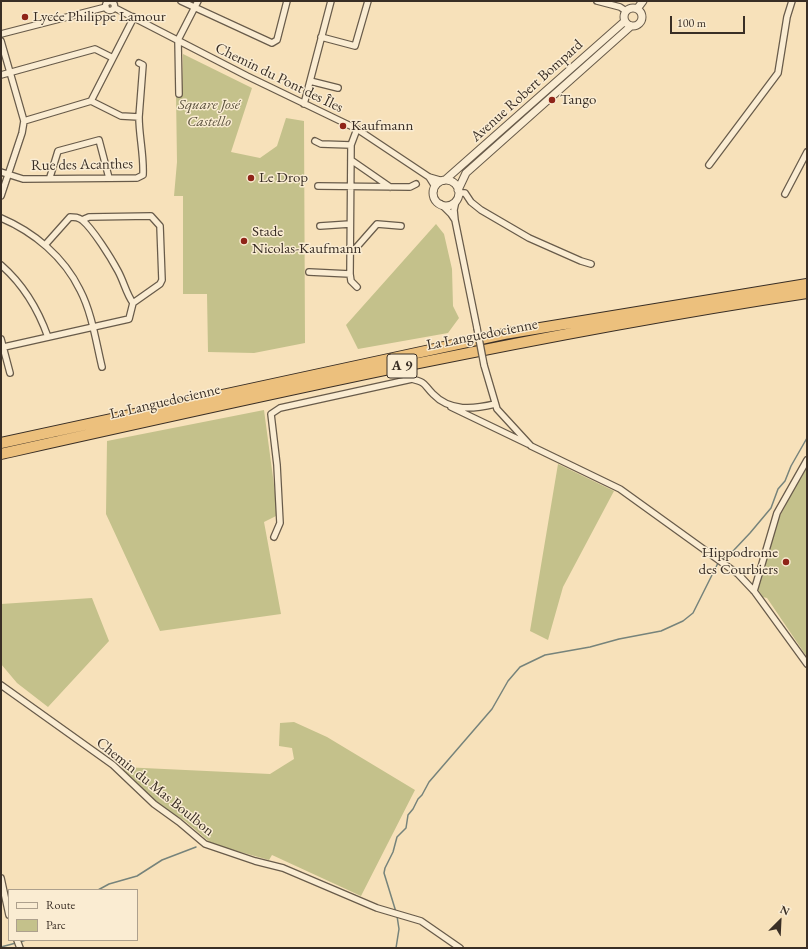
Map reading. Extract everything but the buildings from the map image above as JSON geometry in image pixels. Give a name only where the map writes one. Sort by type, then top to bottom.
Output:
[{"type":"highway","name":"La Languedocienne","points":[[1,443],[504,334],[807,284]]},
{"type":"highway","name":"La Languedocienne","points":[[1,454],[239,401],[472,352],[700,310],[807,293]]},
{"type":"street","points":[[106,7],[106,3],[111,1],[115,5],[114,8]]},
{"type":"street","points":[[181,1],[194,8],[241,27],[272,43],[277,40],[287,1]]},
{"type":"street","points":[[179,94],[178,40],[198,1]]},
{"type":"street","points":[[304,104],[330,1]]},
{"type":"street","points":[[321,37],[356,46],[368,1]]},
{"type":"street","points":[[597,1],[620,7],[626,11]]},
{"type":"street","points":[[628,23],[624,16],[626,11],[631,8],[637,9],[643,1]]},
{"type":"street","points":[[709,165],[778,73],[787,17],[792,1]]},
{"type":"street","name":"Chemin du Pont des Îles","points":[[1,34],[106,7],[110,11],[114,8],[304,104],[357,129],[429,177],[444,180]]},
{"type":"street","name":"Avenue Robert Bompard","points":[[628,23],[636,25],[640,22],[641,13],[637,9]]},
{"type":"street","points":[[91,101],[134,17]]},
{"type":"street","name":"Avenue Robert Bompard","points":[[444,180],[628,23]]},
{"type":"street","name":"Avenue Robert Bompard","points":[[459,192],[466,173],[628,23]]},
{"type":"street","points":[[1,42],[24,121],[24,127],[1,196]]},
{"type":"street","points":[[1,75],[95,49],[113,58]]},
{"type":"street","points":[[24,121],[91,101],[121,116],[139,117],[143,70],[143,65],[139,63]]},
{"type":"street","points":[[310,81],[338,88]]},
{"type":"street","name":"Rue des Acanthes","points":[[1,172],[23,179],[138,178],[143,175],[143,161],[139,138],[139,117]]},
{"type":"street","points":[[357,129],[351,145],[350,224],[350,274],[351,281],[357,287]]},
{"type":"street","points":[[50,178],[58,151],[99,140],[109,178]]},
{"type":"street","points":[[315,141],[322,144],[351,145]]},
{"type":"street","points":[[785,194],[807,152]]},
{"type":"street","points":[[351,160],[390,187]]},
{"type":"street","points":[[429,177],[434,185],[435,198],[455,220]]},
{"type":"street","points":[[434,190],[437,184],[444,180],[454,183],[459,192],[454,215],[484,365],[495,404],[497,409],[531,446]]},
{"type":"street","points":[[318,186],[410,187],[416,184]]},
{"type":"street","points":[[459,192],[466,193],[471,202],[481,210],[529,238],[591,264]]},
{"type":"street","points":[[441,204],[448,205],[456,201]]},
{"type":"street","points":[[4,347],[129,319],[133,303],[160,284],[162,280],[160,226],[156,220],[151,216],[89,217],[82,220]]},
{"type":"street","points":[[45,245],[70,217],[76,217],[82,220],[100,242],[119,272],[128,296],[133,303]]},
{"type":"street","points":[[1,218],[15,224],[45,245],[66,266],[81,291],[102,367]]},
{"type":"street","points":[[320,226],[350,224]]},
{"type":"street","points":[[350,250],[355,249],[377,224],[401,226]]},
{"type":"street","points":[[1,265],[12,275],[28,294],[40,315],[48,337]]},
{"type":"street","points":[[310,272],[350,274]]},
{"type":"street","points":[[1,339],[10,373]]},
{"type":"street","points":[[274,537],[280,523],[277,465],[271,414],[280,408],[412,379],[424,382],[434,395],[449,406],[620,489],[718,559],[738,574],[754,591],[807,664]]},
{"type":"street","points":[[449,406],[478,408],[495,404]]},
{"type":"street","points":[[754,591],[777,513],[807,460]]},
{"type":"street","name":"Chemin du Mas Boulbon","points":[[1,685],[113,765],[154,804],[179,822],[204,844],[217,850],[282,868],[377,908],[421,921],[460,948]]},
{"type":"street","points":[[1,878],[8,910]]},
{"type":"green space","name":"Stade Nicolas-Kaufmann","points":[[183,54],[252,88],[231,152],[260,158],[277,146],[286,118],[304,121],[305,343],[254,353],[208,352],[207,294],[183,294],[183,196],[174,196],[177,162],[176,94],[182,93]]},
{"type":"green space","points":[[436,224],[444,234],[452,269],[453,306],[459,318],[448,333],[358,349],[346,325]]},
{"type":"green space","points":[[264,410],[278,515],[264,522],[281,614],[160,631],[106,514],[107,441]]},
{"type":"green space","points":[[558,464],[614,491],[563,587],[548,640],[530,631]]},
{"type":"green space","name":"Hippodrome des Courbiers","points":[[807,465],[807,657],[767,598],[763,597],[757,588],[778,516],[780,516]]},
{"type":"green space","points":[[92,598],[109,641],[48,707],[17,683],[1,664],[1,604]]},
{"type":"green space","points":[[294,722],[327,737],[415,790],[361,896],[272,855],[269,860],[212,844],[185,821],[152,800],[125,776],[122,767],[270,774],[294,759],[292,748],[279,746],[280,723]]},
{"type":"waterway","points":[[721,560],[734,550],[771,508],[778,489],[785,481],[791,466],[807,438]]},
{"type":"waterway","points":[[396,912],[384,873],[393,852],[397,837],[406,828],[408,815],[429,782],[492,709],[508,681],[520,667],[545,655],[590,647],[619,639],[661,631],[683,621],[693,613],[718,563]]},
{"type":"waterway","points":[[100,889],[109,884],[137,876],[162,860],[196,847]]},
{"type":"waterway","points":[[396,948],[399,929],[397,916]]},
{"type":"waterway","points":[[1,947],[16,943]]},
{"type":"place","name":"Lycée Philippe Lamour","points":[[25,17]]},
{"type":"place","name":"Tango","points":[[552,100]]},
{"type":"place","name":"Kaufmann","points":[[343,126]]},
{"type":"place","name":"Le Drop","points":[[251,178]]},
{"type":"place","name":"Stade Nicolas-Kaufmann","points":[[244,241]]},
{"type":"place","name":"Hippodrome des Courbiers","points":[[786,562]]},
{"type":"park label","name":"Square José Castello","points":[[209,114]]}]
